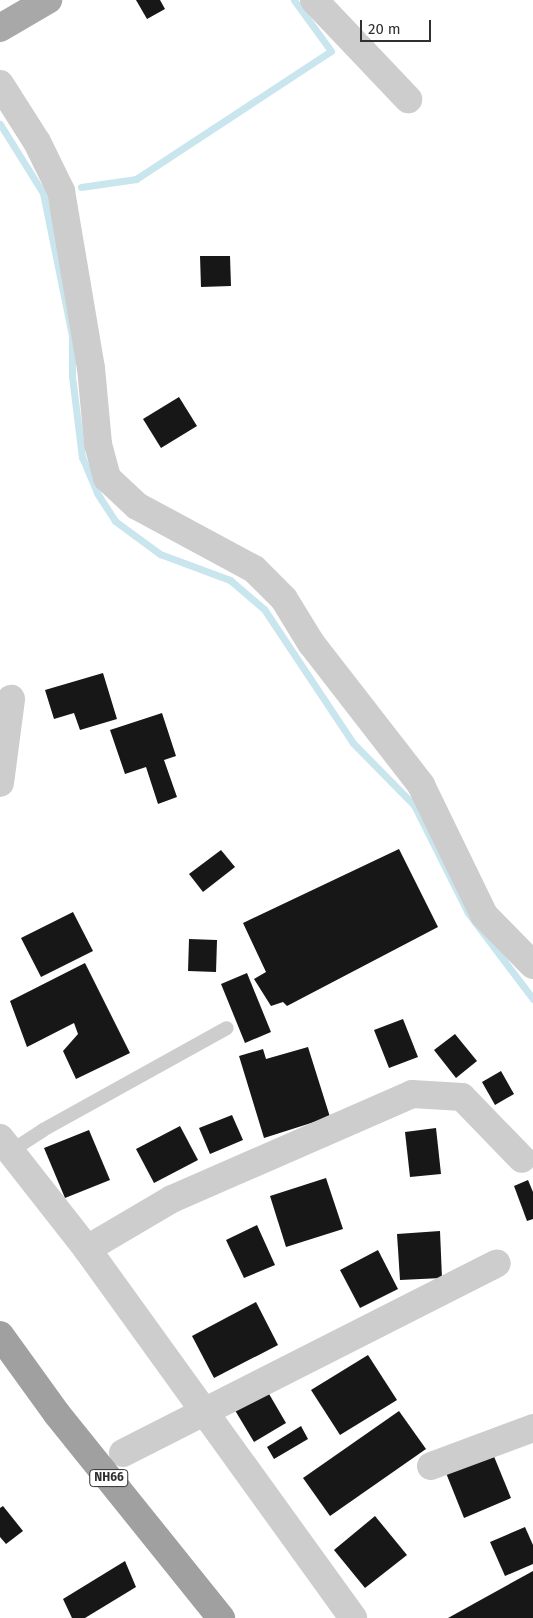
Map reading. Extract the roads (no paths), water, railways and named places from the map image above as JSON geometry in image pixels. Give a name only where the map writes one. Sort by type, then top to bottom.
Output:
[{"type":"highway","name":"NH66","points":[[0,1335],[57,1414],[221,1618]]},
{"type":"main road","points":[[0,28],[48,0]]},
{"type":"street","points":[[314,0],[408,99]]},
{"type":"street","points":[[0,84],[37,142],[61,191],[91,368],[98,444],[107,478],[137,506],[254,569],[284,599],[311,642],[422,785],[484,915],[533,965]]},
{"type":"street","points":[[0,783],[12,699]]},
{"type":"street","points":[[87,1249],[172,1199],[412,1094],[462,1097],[522,1159]]},
{"type":"street","points":[[5,1145],[87,1249],[353,1618]]},
{"type":"street","points":[[123,1453],[497,1263]]},
{"type":"street","points":[[430,1466],[533,1428]]},
{"type":"lane","points":[[5,1145],[43,1130],[226,1028]]},
{"type":"waterway","points":[[81,187],[136,179],[331,51],[294,0]]},
{"type":"waterway","points":[[0,124],[43,193],[72,335],[72,376],[82,457],[97,493],[115,521],[160,554],[230,580],[264,609],[353,743],[414,805],[468,913],[533,999]]}]
